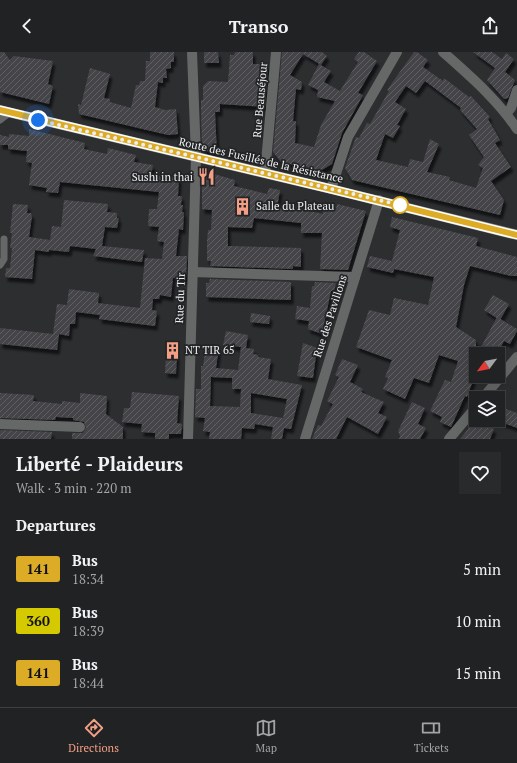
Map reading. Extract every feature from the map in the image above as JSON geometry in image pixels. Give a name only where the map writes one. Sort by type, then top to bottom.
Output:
[{"type":"main road","name":"Route des Fusillés de la Résistance","points":[[4,112],[379,200],[517,235]]},
{"type":"street","name":"Rue du Tir","points":[[188,439],[196,157],[192,52]]},
{"type":"street","name":"Rue Beauséjour","points":[[265,173],[276,52]]},
{"type":"street","points":[[331,189],[348,137],[397,52]]},
{"type":"street","points":[[444,52],[482,86],[507,113],[517,129]]},
{"type":"street","points":[[507,113],[511,108],[517,90]]},
{"type":"street","name":"Rue des Pavillons","points":[[305,439],[379,200]]},
{"type":"street","points":[[193,272],[355,277]]},
{"type":"street","points":[[489,391],[515,363]]},
{"type":"street","points":[[449,439],[469,415]]},
{"type":"street","points":[[0,424],[80,427]]},
{"type":"lane","points":[[0,120],[4,112]]},
{"type":"lane","points":[[0,265],[4,259],[4,239]]},
{"type":"building","points":[[0,52],[4,52],[10,60],[14,56],[53,61],[48,84],[53,86],[49,104],[0,92]]},
{"type":"building","points":[[150,52],[174,52],[174,62],[171,62],[171,68],[166,69],[167,78],[163,78],[163,83],[158,82],[155,107],[165,110],[176,109],[178,134],[168,135],[79,114],[78,104],[81,105],[90,68],[110,74],[104,98],[110,99],[110,102],[131,108],[136,85],[139,85],[140,81],[145,81],[146,61],[150,61]]},
{"type":"building","points":[[204,52],[218,52],[219,63],[204,63]]},
{"type":"building","points":[[235,52],[253,52],[253,64],[268,64],[265,107],[220,104],[220,112],[215,112],[217,154],[206,151],[202,148],[201,100],[203,100],[203,86],[208,81],[228,82],[230,55],[234,55]]},
{"type":"building","points":[[282,52],[322,52],[327,56],[321,65],[303,54],[290,75],[302,82],[301,90],[296,89],[293,121],[296,121],[295,143],[314,147],[321,125],[335,101],[317,97],[318,90],[308,85],[319,64],[331,71],[324,82],[340,91],[358,62],[354,59],[359,52],[364,52],[377,61],[358,93],[363,95],[342,133],[332,164],[320,171],[281,162],[273,152]]},
{"type":"building","points":[[414,52],[417,52],[428,60],[423,67],[443,81],[444,78],[469,97],[471,96],[490,117],[488,119],[500,140],[495,143],[511,167],[491,181],[504,200],[500,215],[352,180],[345,168],[356,137],[359,138],[367,123],[370,124],[389,91],[387,90]],"holes":[[[425,81],[461,108],[460,110],[477,129],[469,135],[484,157],[478,165],[483,168],[476,188],[449,180],[450,177],[427,172],[439,144],[430,139],[423,162],[410,159],[408,167],[376,160],[385,134],[393,138],[400,126],[397,125],[406,109],[395,102],[406,86],[416,93]]]},
{"type":"building","points":[[473,52],[492,52],[502,59],[506,53],[514,59],[505,72],[515,80],[508,98],[504,99],[487,80],[495,68]]},
{"type":"building","points":[[29,129],[85,143],[84,149],[107,154],[108,148],[136,155],[134,162],[153,165],[151,175],[179,178],[178,196],[182,196],[181,205],[183,205],[182,212],[184,212],[183,230],[179,229],[176,256],[187,256],[186,279],[173,278],[171,297],[160,295],[159,299],[153,299],[152,310],[157,311],[155,326],[99,319],[100,315],[76,312],[75,324],[70,324],[69,336],[59,334],[57,350],[0,344],[0,328],[53,334],[57,304],[67,305],[69,289],[99,293],[98,303],[140,308],[145,258],[162,259],[164,242],[157,241],[159,227],[148,226],[149,209],[157,209],[159,192],[60,182],[58,193],[46,192],[47,188],[29,185],[32,163],[26,162],[27,151],[8,149],[8,145],[0,145],[0,135],[9,137],[9,134],[29,136]]},
{"type":"building","points":[[207,172],[235,180],[234,186],[267,194],[269,188],[280,190],[277,208],[305,210],[323,214],[323,208],[336,209],[337,204],[366,211],[348,270],[320,269],[322,233],[301,233],[301,223],[254,218],[252,228],[228,227],[228,246],[301,248],[301,267],[293,266],[293,269],[210,266],[211,261],[207,261],[207,241],[208,230],[211,230],[212,210],[202,209],[202,176]]},
{"type":"building","points":[[64,200],[108,204],[107,212],[117,213],[117,218],[119,218],[117,228],[105,227],[102,246],[144,250],[142,262],[93,256],[96,249],[70,246],[69,252],[35,250],[32,279],[5,277],[6,268],[10,268],[12,233],[10,233],[13,204],[28,205],[27,213],[31,213],[32,216],[29,237],[50,240],[52,226],[61,227]]},
{"type":"building","points":[[392,217],[478,238],[476,246],[517,257],[517,276],[511,276],[470,266],[464,285],[456,327],[476,340],[476,347],[469,347],[469,383],[472,383],[467,397],[465,396],[451,427],[440,422],[442,417],[430,411],[445,380],[451,382],[458,361],[439,355],[429,383],[414,378],[405,399],[383,389],[388,378],[385,377],[392,360],[356,347],[369,310],[390,315],[394,298],[428,305],[434,277],[394,269],[393,273],[367,267],[370,256],[392,261],[400,230],[390,227]]},
{"type":"building","points":[[210,279],[291,282],[291,300],[206,297],[206,283],[209,283]]},
{"type":"building","points":[[315,282],[336,283],[334,291],[331,291],[322,334],[308,329],[309,321],[295,319],[297,306],[310,308],[312,286],[314,286]]},
{"type":"building","points":[[493,295],[509,304],[500,320],[484,310]]},
{"type":"building","points":[[251,313],[270,316],[269,324],[250,322]]},
{"type":"building","points":[[497,317],[517,329],[510,344],[504,341],[501,347],[481,347]]},
{"type":"building","points":[[226,331],[248,335],[246,348],[254,349],[253,354],[258,355],[258,357],[271,359],[268,379],[302,385],[291,429],[284,428],[282,439],[271,439],[273,427],[255,424],[254,429],[242,428],[241,439],[209,439],[210,432],[203,431],[205,418],[195,417],[196,389],[201,389],[201,366],[203,366],[206,346],[219,347],[216,368],[238,370],[241,347],[223,345]],"holes":[[[211,377],[232,378],[232,389],[241,389],[240,407],[210,406]],[[251,393],[287,399],[283,418],[251,413]]]},
{"type":"building","points":[[303,343],[317,348],[313,378],[297,376]]},
{"type":"building","points":[[166,354],[177,355],[176,374],[165,373]]},
{"type":"building","points":[[342,359],[358,365],[350,382],[363,389],[361,392],[384,402],[378,413],[387,417],[378,434],[347,417],[336,439],[312,439],[318,425],[321,426],[333,404],[327,401],[339,377],[335,375]]},
{"type":"building","points":[[132,392],[179,396],[177,423],[182,424],[181,434],[169,434],[169,439],[155,439],[155,433],[141,432],[142,424],[122,422],[124,408],[130,408]]},
{"type":"building","points":[[0,393],[34,395],[33,401],[62,404],[62,401],[80,403],[80,393],[107,396],[106,414],[123,427],[123,439],[72,439],[72,433],[83,433],[86,428],[84,422],[73,420],[73,418],[56,417],[55,420],[0,418]]},
{"type":"building","points":[[412,402],[425,408],[418,424],[426,428],[420,439],[399,439],[400,436],[398,431]]},
{"type":"building","points":[[505,409],[517,413],[517,428],[505,424]]},
{"type":"building","points":[[470,427],[488,427],[494,429],[490,439],[460,439]]},
{"type":"building","points":[[0,430],[52,432],[51,439],[0,439]]},
{"type":"bus line","name":"141","points":[[0,110],[379,200],[517,235]]},
{"type":"place","name":"Sushi in thai","points":[[206,177]]},
{"type":"place","name":"Salle du Plateau","points":[[243,206]]},
{"type":"place","name":"NT TIR 65","points":[[172,350]]},
{"type":"route","points":[[38,120],[400,205]]}]
